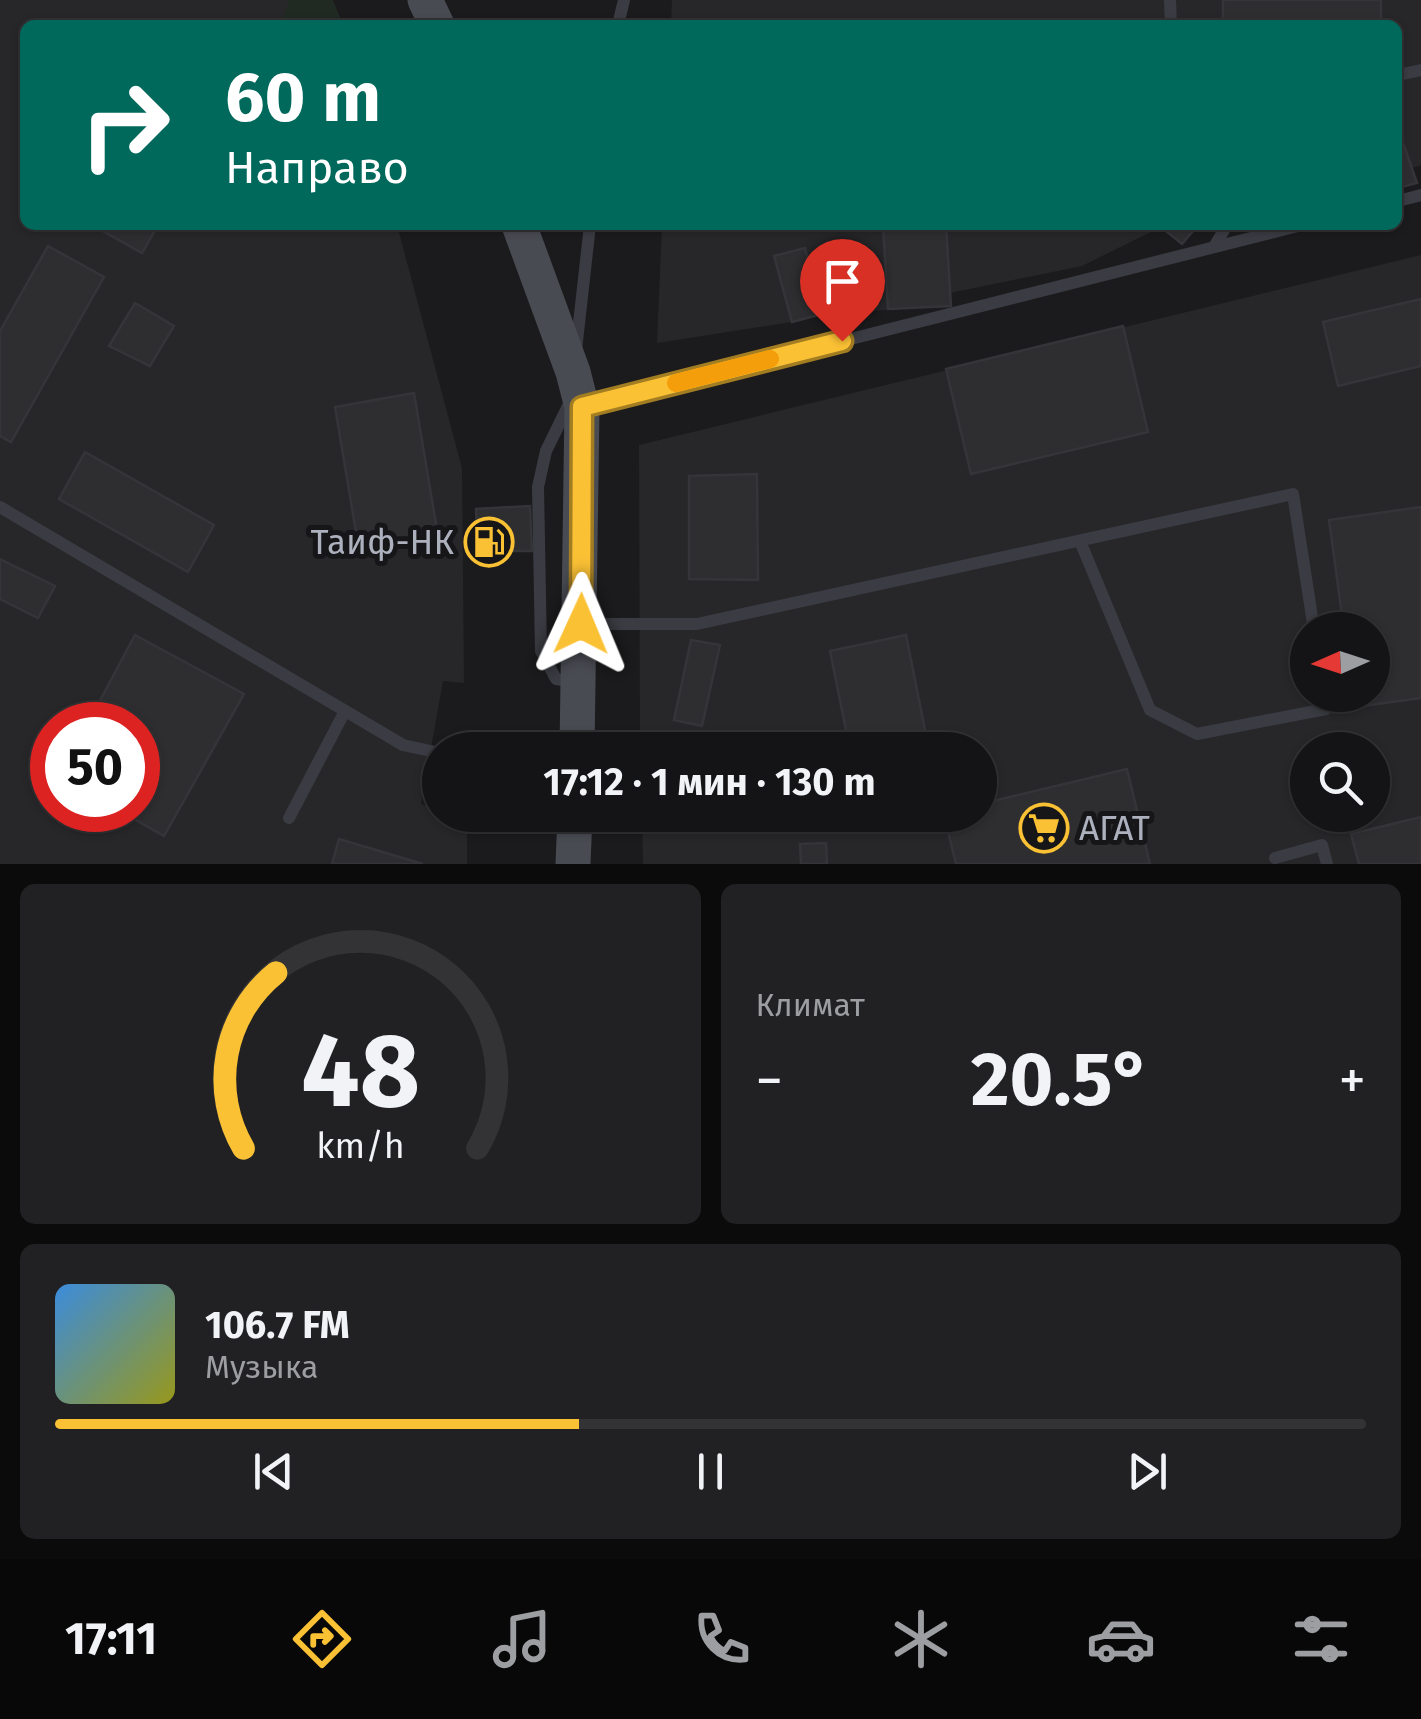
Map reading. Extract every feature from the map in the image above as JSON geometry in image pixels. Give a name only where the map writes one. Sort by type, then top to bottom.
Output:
[{"type":"main road","points":[[521,230],[578,389],[581,624],[578,732]]},
{"type":"main road","points":[[573,864],[574,832]]},
{"type":"lane","points":[[579,682],[556,679],[541,651],[538,504],[546,452],[578,389],[590,230]]},
{"type":"lane","points":[[1214,247],[1223,230]]},
{"type":"lane","points":[[578,389],[1282,230]]},
{"type":"lane","points":[[581,624],[697,624],[1293,494],[1311,612]]},
{"type":"lane","points":[[0,507],[402,746],[422,750]]},
{"type":"lane","points":[[1080,541],[1150,710],[1196,734],[1314,712]]},
{"type":"lane","points":[[289,818],[345,712]]},
{"type":"lane","points":[[1275,858],[1322,845],[1326,864]]},
{"type":"shaded area","points":[[0,0],[308,0],[318,20],[20,20],[20,230],[398,230],[462,468],[464,683],[443,681],[434,732],[422,732],[422,832],[467,832],[467,864],[0,864]]},
{"type":"shaded area","points":[[289,0],[333,0],[341,20],[283,20]]},
{"type":"shaded area","points":[[672,0],[1421,0],[1421,165],[1412,168],[1417,183],[1402,187],[1402,20],[671,20]]},
{"type":"shaded area","points":[[662,230],[1155,230],[1082,266],[950,293],[951,306],[822,314],[657,343]]},
{"type":"shaded area","points":[[1421,255],[1421,864],[643,864],[642,832],[997,832],[997,732],[640,732],[639,445]]},
{"type":"building","points":[[1223,0],[1381,0],[1381,20],[1223,20]]},
{"type":"building","points":[[1402,140],[1417,183],[1402,187]]},
{"type":"building","points":[[101,230],[155,230],[142,253]]},
{"type":"building","points":[[883,230],[946,230],[951,306],[888,309]]},
{"type":"building","points":[[1165,230],[1194,230],[1182,244]]},
{"type":"building","points":[[48,246],[104,277],[11,442],[0,436],[0,331]]},
{"type":"building","points":[[805,248],[822,314],[792,322],[774,256]]},
{"type":"building","points":[[1421,299],[1421,366],[1338,386],[1323,322]]},
{"type":"building","points":[[135,303],[174,326],[150,366],[109,346]]},
{"type":"building","points":[[1123,326],[1148,432],[971,474],[946,369]]},
{"type":"building","points":[[414,393],[438,536],[359,550],[335,407]]},
{"type":"building","points":[[85,452],[214,525],[188,572],[59,499]]},
{"type":"building","points":[[757,474],[758,580],[689,579],[689,476]]},
{"type":"building","points":[[530,506],[532,551],[478,551],[476,509]]},
{"type":"building","points":[[1421,507],[1421,698],[1390,702],[1390,612],[1342,612],[1329,520]]},
{"type":"building","points":[[0,559],[55,586],[38,618],[0,599]]},
{"type":"building","points":[[135,635],[244,694],[164,836],[157,832],[160,832],[160,702],[99,702]]},
{"type":"building","points":[[906,635],[925,732],[846,732],[830,651]]},
{"type":"building","points":[[691,640],[720,645],[702,726],[674,720]]},
{"type":"building","name":"АГАТ","points":[[1127,769],[1150,864],[956,864],[948,832],[997,832],[997,800]]},
{"type":"building","points":[[1421,817],[1421,864],[1359,864],[1351,834],[1390,832],[1390,825]]},
{"type":"building","points":[[339,839],[423,864],[332,864]]},
{"type":"building","points":[[826,843],[827,864],[801,864],[800,844]]},
{"type":"slow traffic","points":[[676,383],[770,359]]},
{"type":"place","name":"Таиф-НК","points":[[489,542]]},
{"type":"place","name":"АГАТ","points":[[1044,828]]},
{"type":"route","points":[[581,624],[582,407],[842,341]]}]
